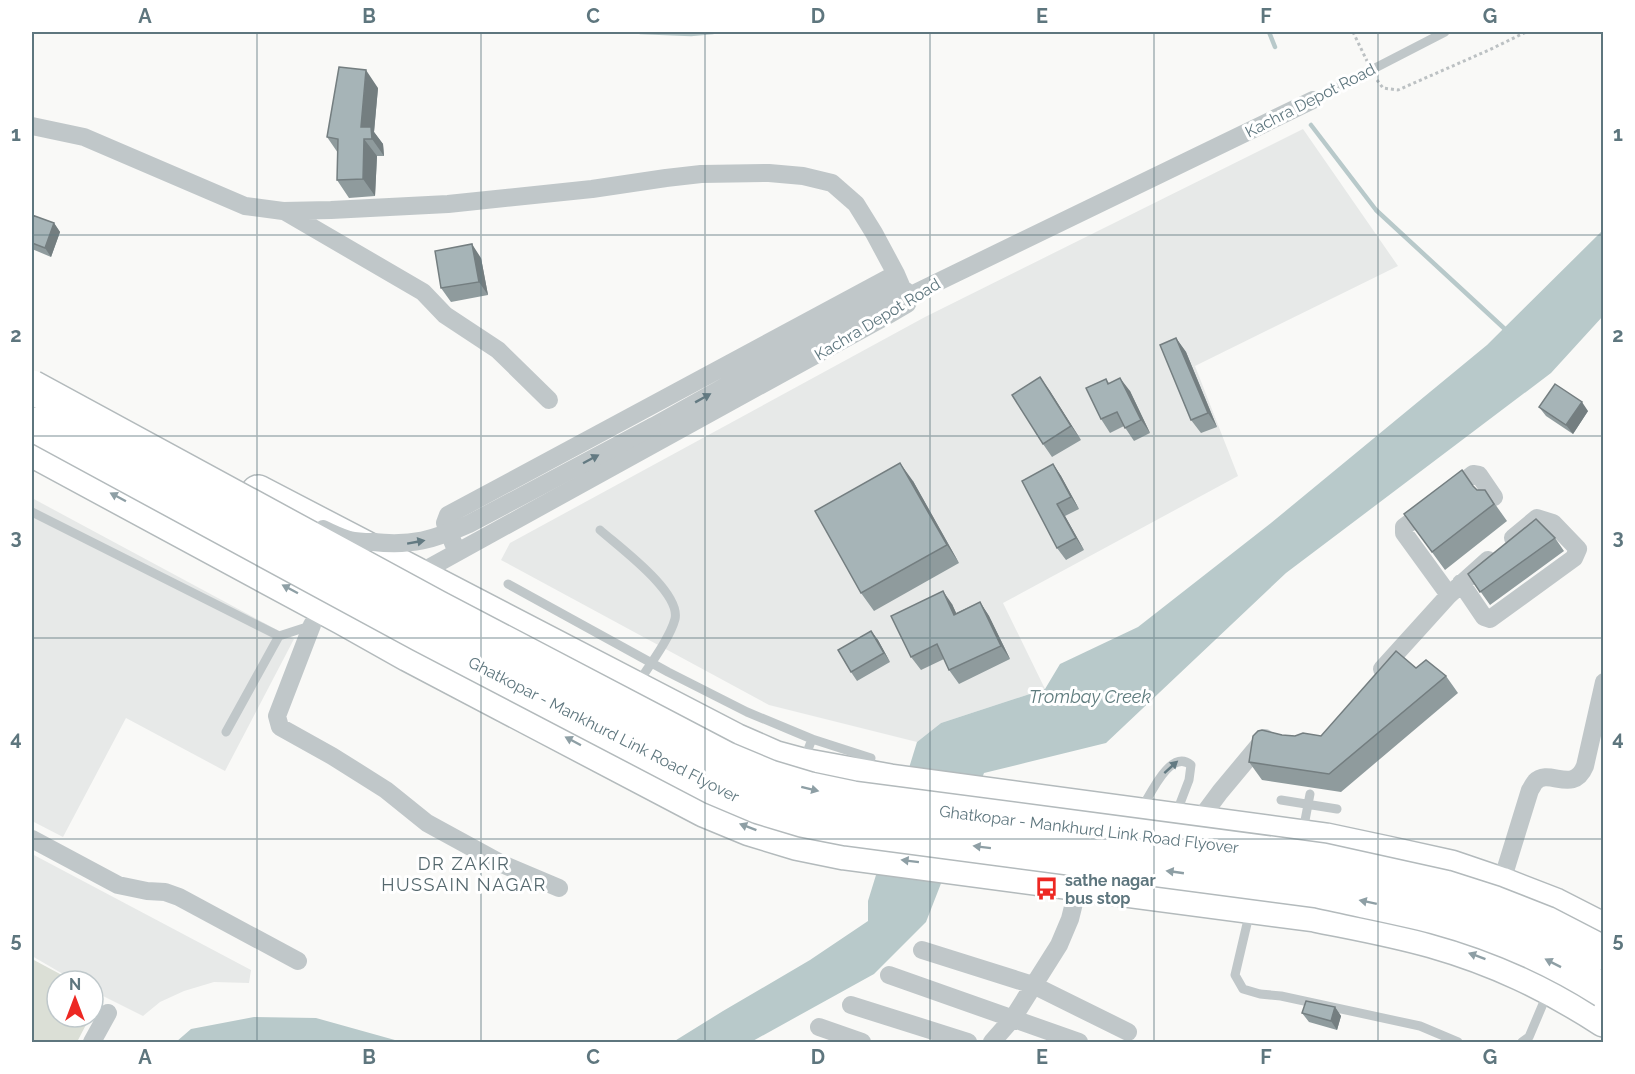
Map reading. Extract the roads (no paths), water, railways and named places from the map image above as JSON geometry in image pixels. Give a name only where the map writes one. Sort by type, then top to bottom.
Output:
[{"type":"highway","points":[[32,372],[393,574],[643,675],[735,723],[776,758],[807,752],[1021,800],[1314,838],[1451,867],[1555,905],[1604,930]]},
{"type":"highway","name":"Ghatkopar - Mankhurd Link Road Flyover","points":[[32,387],[437,607],[727,759],[770,777],[810,789],[853,798],[1323,860],[1445,887],[1495,903],[1546,923],[1604,953]]},
{"type":"highway","name":"Ghatkopar - Mankhurd Link Road Flyover","points":[[32,424],[421,635],[714,788],[759,807],[802,820],[848,829],[1318,891],[1375,903],[1485,933],[1533,953],[1604,991]]},
{"type":"highway","points":[[32,450],[335,616],[704,810],[750,829],[796,843],[845,853],[1315,915],[1430,940],[1524,974],[1559,992],[1604,1020]]},
{"type":"highway","points":[[1314,838],[1315,915]]},
{"type":"street","name":"Kachra Depot Road","points":[[393,574],[457,552],[888,315],[907,304],[903,286],[1313,100]]},
{"type":"street","points":[[32,126],[84,137],[245,206],[283,210],[448,204],[592,189],[701,174],[769,173],[803,176],[832,183],[856,204],[903,286],[448,515],[445,523],[457,552]]},
{"type":"street","points":[[283,210],[423,292],[445,315],[498,350],[549,400]]},
{"type":"street","name":"Ghatkopar - Mankhurd Link Road Flyover","points":[[202,480],[351,540],[412,544],[447,534],[469,524],[652,427],[903,286]]},
{"type":"street","points":[[1370,682],[1455,589],[1537,518],[1553,523],[1578,549],[1574,558],[1490,619],[1484,617],[1455,589],[1404,533],[1404,527],[1473,474],[1479,475],[1494,497]]},
{"type":"street","points":[[381,640],[393,574]]},
{"type":"street","points":[[335,616],[277,716],[280,727],[386,790],[427,823],[502,864],[559,888]]},
{"type":"street","points":[[1501,884],[1534,782],[1542,777],[1576,779],[1582,773],[1604,682]]},
{"type":"street","points":[[1185,821],[1264,738],[1275,736],[1285,738]]},
{"type":"street","points":[[32,839],[118,885],[165,892],[179,897],[298,961]]},
{"type":"street","points":[[992,1042],[1013,1018],[1059,945],[1070,919],[1079,883]]},
{"type":"street","points":[[922,950],[1033,985],[1128,1032]]},
{"type":"street","points":[[889,975],[1079,1042]]},
{"type":"street","points":[[851,1005],[968,1042]]},
{"type":"street","points":[[92,1042],[108,1013]]},
{"type":"street","points":[[819,1027],[862,1042]]},
{"type":"lane","name":"Kachra Depot Road","points":[[1313,100],[1445,32]]},
{"type":"lane","points":[[32,512],[279,636]]},
{"type":"lane","points":[[508,584],[643,675],[665,641],[675,620],[676,608],[660,583],[600,531]]},
{"type":"lane","points":[[226,732],[279,636],[335,616]]},
{"type":"lane","points":[[1138,815],[1168,767],[1176,761],[1186,761],[1191,765],[1191,774],[1185,821]]},
{"type":"lane","points":[[1281,800],[1309,799],[1337,809]]},
{"type":"lane","points":[[1309,799],[1314,838]]},
{"type":"lane","points":[[1251,906],[1235,975],[1243,989],[1420,1026],[1458,1042]]},
{"type":"lane","points":[[1527,1040],[1559,992]]},
{"type":"water","name":"Trombay Creek","points":[[1603,230],[1603,316],[1551,373],[1286,573],[1106,743],[984,773],[926,922],[874,974],[751,1042],[673,1042],[810,960],[868,921],[868,901],[917,742],[941,723],[1045,689],[1060,664],[1138,627],[1271,523],[1487,345]]},
{"type":"water","points":[[254,1017],[316,1018],[402,1042],[176,1042],[191,1029]]},
{"type":"waterway","points":[[640,32],[691,34],[713,32]]},
{"type":"waterway","points":[[1269,32],[1275,47]]},
{"type":"waterway","points":[[1311,125],[1376,210],[1507,331]]},
{"type":"place","name":"sathe nagar bus stop","points":[[1047,889]]},
{"type":"district","name":"DR ZAKIR HUSSAIN NAGAR","points":[[464,874]]}]
